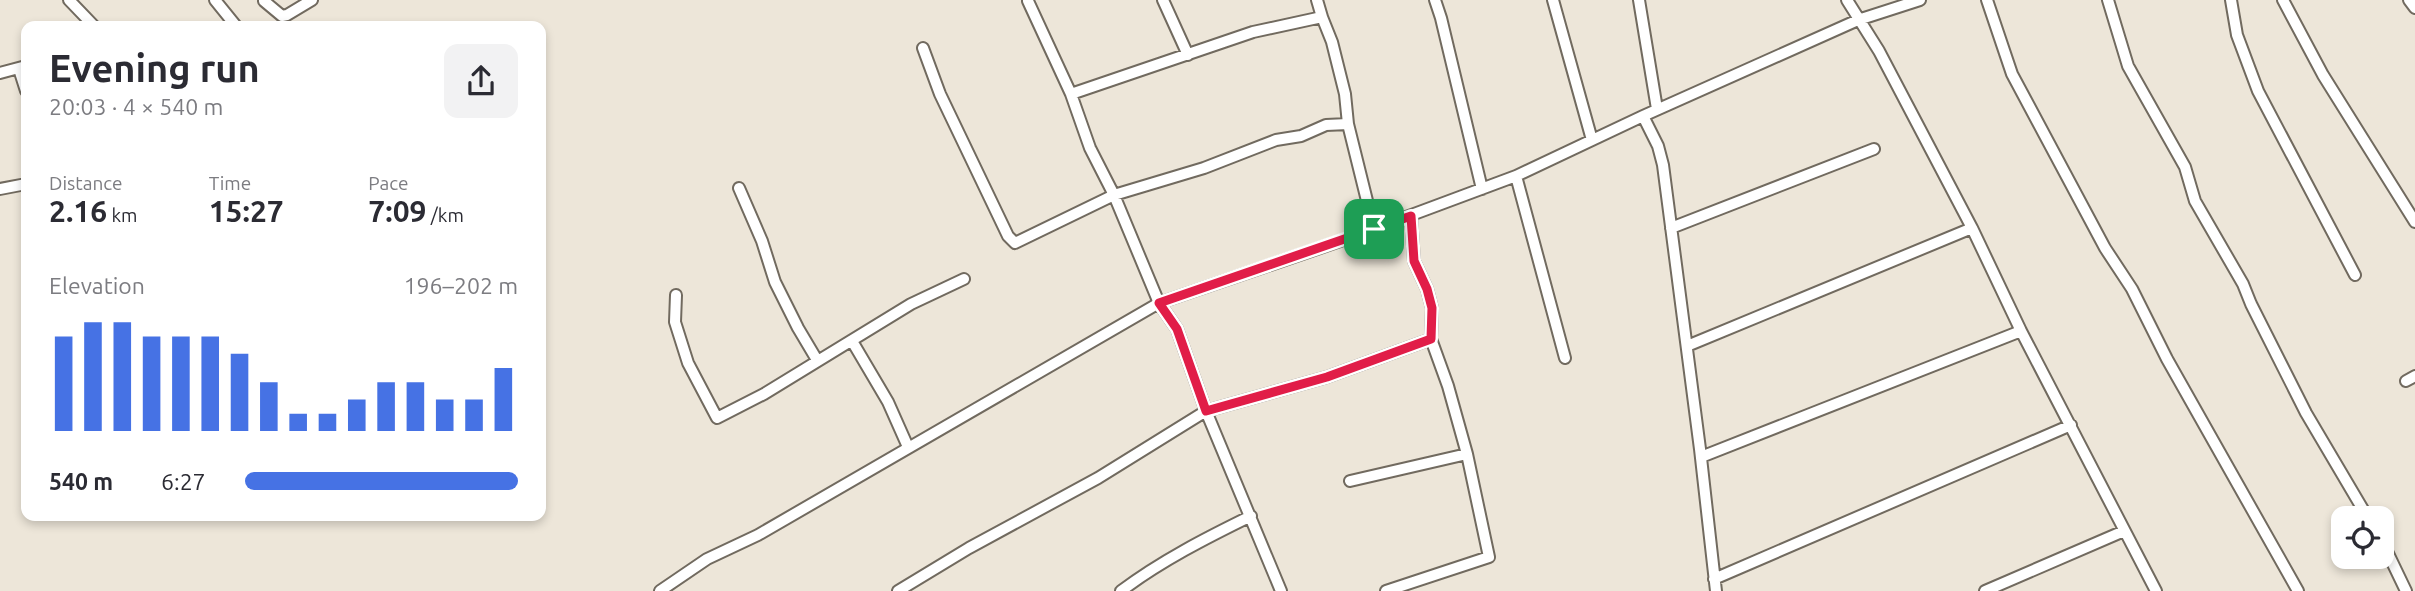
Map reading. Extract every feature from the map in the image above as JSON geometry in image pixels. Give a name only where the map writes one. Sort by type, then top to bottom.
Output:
[{"type":"street","points":[[69,0],[89,21]]},
{"type":"street","points":[[215,0],[232,21]]},
{"type":"street","points":[[264,1],[282,16],[312,0]]},
{"type":"street","points":[[1163,0],[1188,55]]},
{"type":"street","points":[[1317,0],[1332,42],[1345,94],[1348,124],[1374,229]]},
{"type":"street","points":[[1435,0],[1482,189]]},
{"type":"street","points":[[1553,0],[1592,140]]},
{"type":"street","points":[[1639,0],[1657,109]]},
{"type":"street","points":[[1847,0],[1879,51],[1972,228],[2021,331],[2156,591]]},
{"type":"street","points":[[660,591],[707,559],[758,535],[1159,303],[1411,216],[1516,176],[1657,109],[1858,20],[1920,0]]},
{"type":"street","points":[[1987,0],[2012,74],[2105,248],[2132,289],[2167,359],[2298,591]]},
{"type":"street","points":[[2108,0],[2128,66],[2185,167],[2195,201],[2244,284],[2306,413],[2361,506]]},
{"type":"street","points":[[2231,0],[2236,35],[2258,91],[2356,275]]},
{"type":"street","points":[[2283,0],[2323,75],[2415,222]]},
{"type":"street","points":[[2410,0],[2415,8]]},
{"type":"street","points":[[1028,1],[1071,94],[1090,148],[1114,195],[1159,303],[1177,329],[1206,411],[1281,591]]},
{"type":"street","points":[[1071,94],[1253,32],[1322,17]]},
{"type":"street","points":[[923,48],[940,94],[1008,236],[1015,243],[1114,195],[1204,168],[1276,140],[1301,136],[1326,125],[1348,124]]},
{"type":"street","points":[[0,73],[21,68]]},
{"type":"street","points":[[1643,116],[1661,155],[1716,591]]},
{"type":"street","points":[[1671,228],[1874,149]]},
{"type":"street","points":[[1516,176],[1565,358]]},
{"type":"street","points":[[0,189],[21,185]]},
{"type":"street","points":[[739,188],[762,241],[775,282],[817,360]]},
{"type":"street","points":[[1386,591],[1489,557],[1467,454],[1448,386],[1431,339],[1432,308],[1427,289],[1414,261],[1411,216]]},
{"type":"street","points":[[1687,346],[1972,228]]},
{"type":"street","points":[[676,295],[676,322],[688,363],[717,418],[764,394],[911,304],[964,279]]},
{"type":"street","points":[[1701,457],[2021,331]]},
{"type":"street","points":[[898,591],[969,548],[1098,478],[1206,411],[1327,377],[1431,339]]},
{"type":"street","points":[[852,341],[888,402],[908,447]]},
{"type":"street","points":[[1714,579],[2071,425]]},
{"type":"street","points":[[1350,481],[1467,454]]},
{"type":"street","points":[[1121,591],[1194,545],[1251,516]]},
{"type":"street","points":[[1985,591],[2124,530]]},
{"type":"street","points":[[2394,566],[2406,591]]},
{"type":"route","points":[[1411,216],[1414,261],[1420,279],[1427,289],[1432,308],[1431,339],[1327,377],[1206,411],[1177,329],[1159,303],[1374,229],[1411,216]]}]
